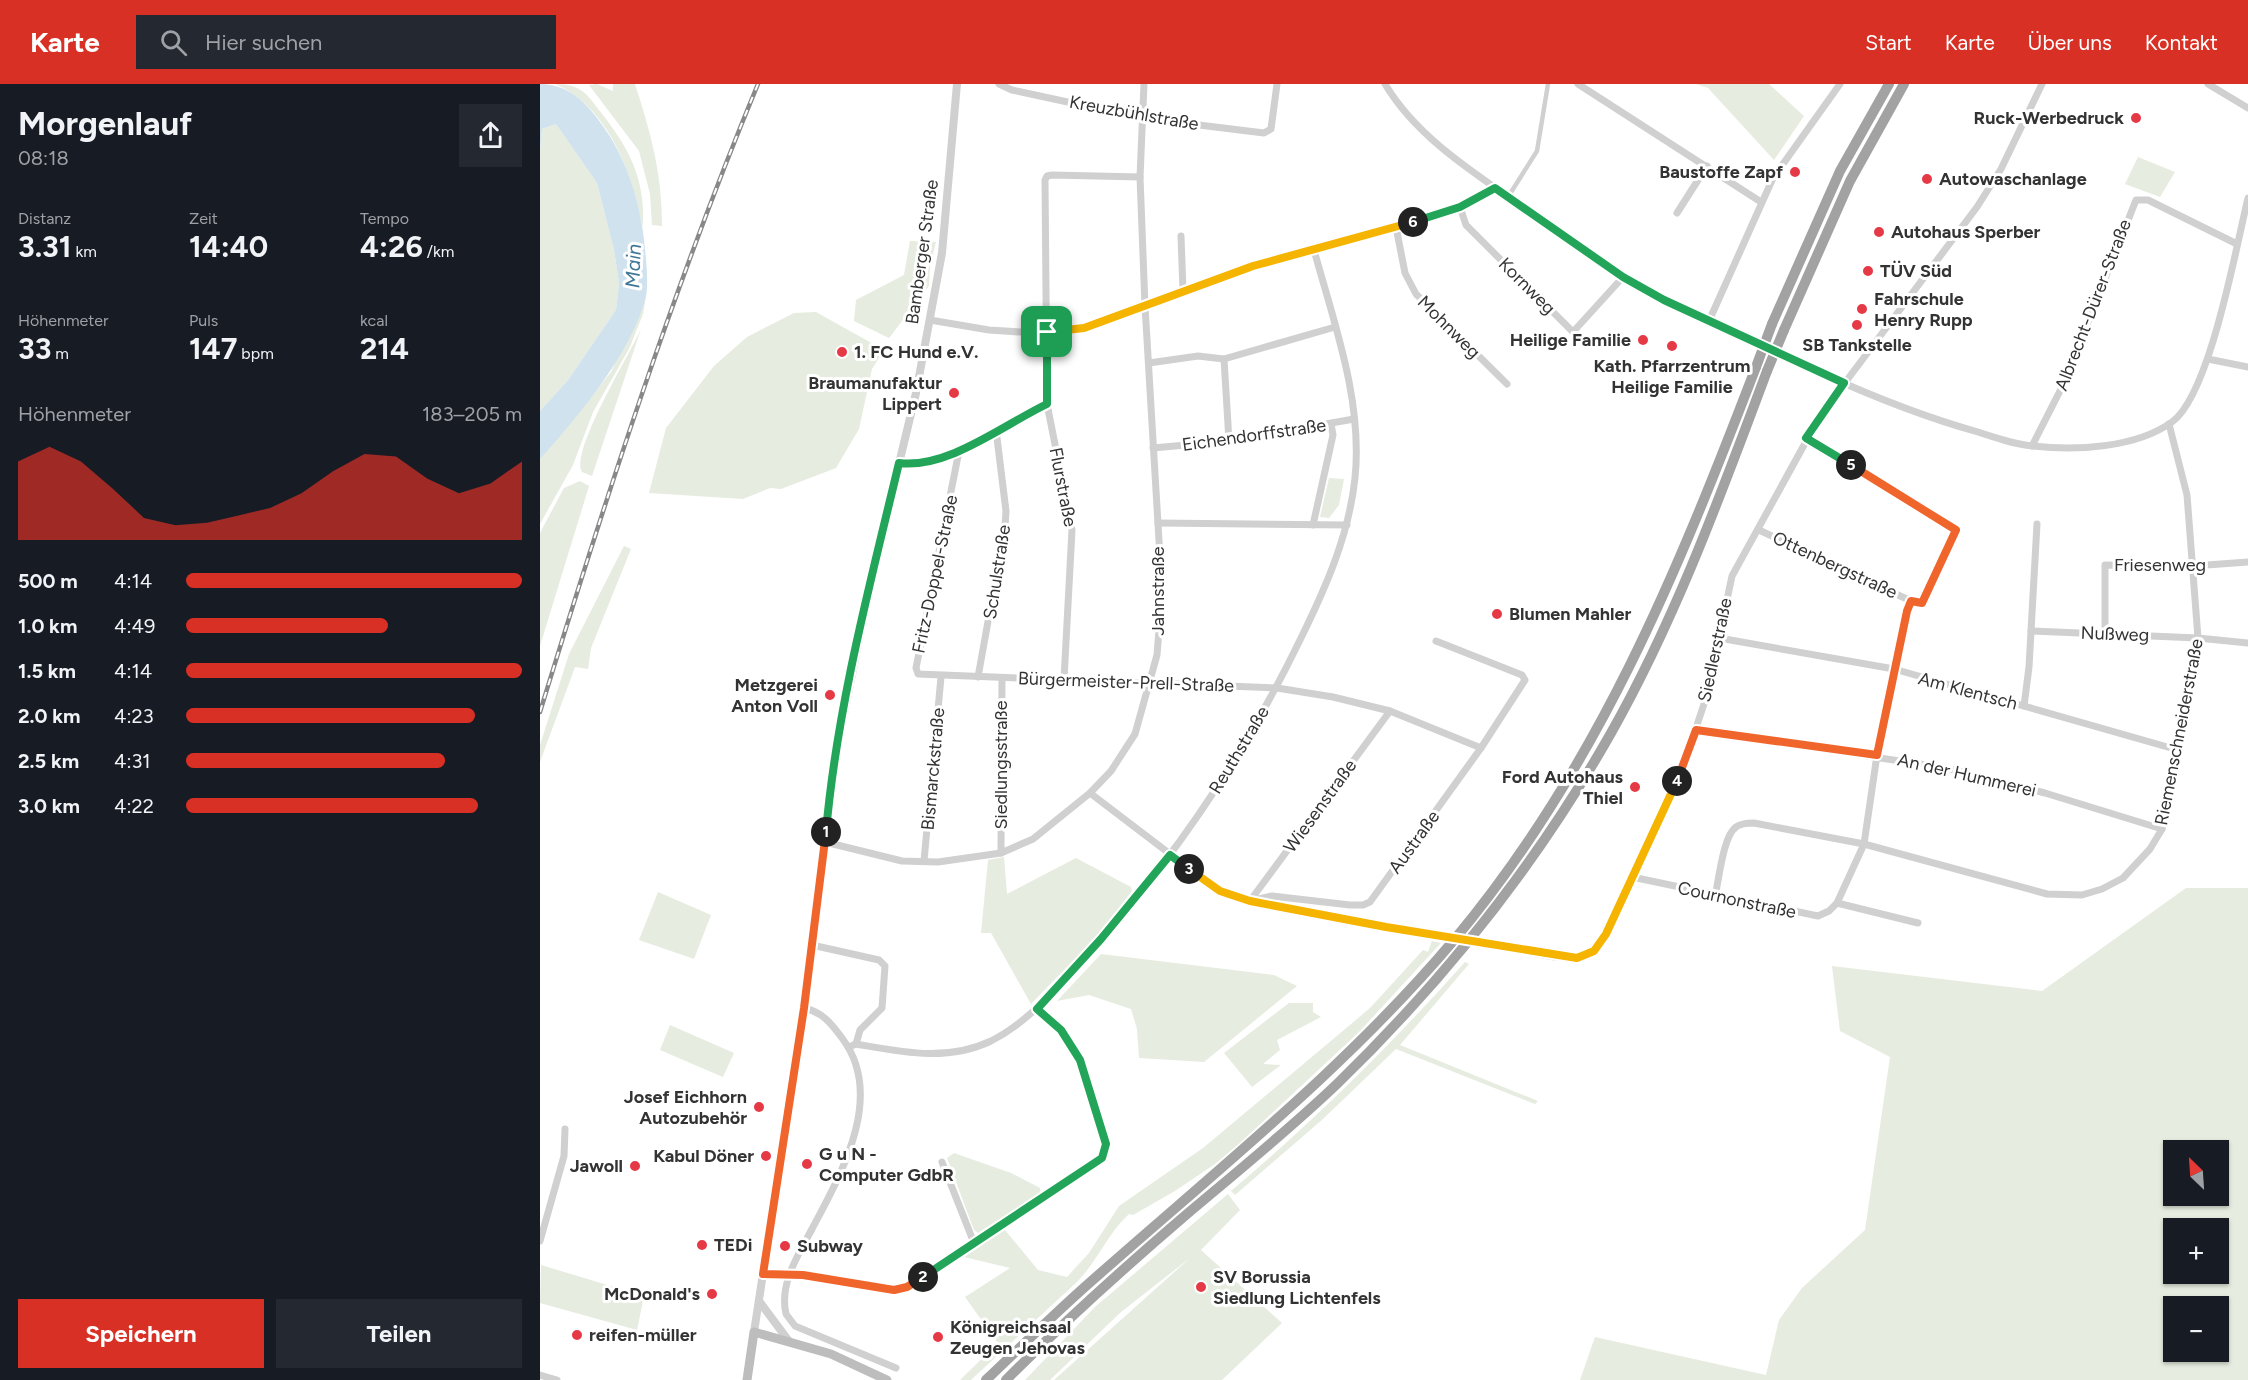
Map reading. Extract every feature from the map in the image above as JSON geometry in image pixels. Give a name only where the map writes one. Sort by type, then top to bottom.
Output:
[{"type":"highway","points":[[986,1380],[1094,1279],[1327,1074],[1398,1003],[1488,896],[1565,784],[1627,676],[1685,548],[1772,324],[1840,171],[1889,84]]},
{"type":"highway","points":[[1006,1380],[1104,1286],[1337,1084],[1403,1016],[1465,947],[1506,893],[1579,786],[1639,680],[1690,571],[1784,330],[1850,181],[1904,84]]},
{"type":"main road","points":[[754,1332],[831,1354],[887,1380]]},
{"type":"main road","name":"Bamberger Straße","points":[[747,1380],[754,1332]]},
{"type":"street","name":"Bamberger Straße","points":[[754,1332],[804,1008],[836,754],[871,580],[930,320],[944,238],[957,84]]},
{"type":"street","name":"Kreuzbühlstraße","points":[[999,84],[1012,90],[1142,118],[1264,133],[1271,129],[1277,84]]},
{"type":"street","name":"Jahnstraße","points":[[825,842],[902,861],[1001,853],[1033,839],[1090,793],[1125,752],[1135,734],[1150,682],[1161,624],[1140,177],[1144,84]]},
{"type":"street","points":[[1385,84],[1415,125],[1495,188],[1623,277],[1709,321],[1844,383],[1938,421],[2032,446],[2065,448],[2104,444],[2141,436],[2169,424],[2187,405],[2208,359],[2248,198]]},
{"type":"street","points":[[1508,197],[1537,151],[1548,84]]},
{"type":"street","points":[[1578,84],[1761,202]]},
{"type":"street","name":"Siedlerstraße","points":[[1250,901],[1568,958],[1586,956],[1594,951],[1602,941],[1672,792],[1696,730],[1709,685],[1732,576],[1786,482],[1806,438],[1844,383],[1977,207],[2001,169],[2042,84]]},
{"type":"street","points":[[2208,84],[2248,108]]},
{"type":"street","points":[[1709,321],[1761,202],[1781,165],[1836,86]]},
{"type":"street","points":[[1677,213],[1707,166]]},
{"type":"street","name":"Flurstraße","points":[[1064,679],[1072,530],[1047,404],[1047,176],[1140,177]]},
{"type":"street","points":[[930,320],[989,330],[1047,332],[1084,328],[1253,266],[1460,207],[1495,188]]},
{"type":"street","name":"Albrecht-Dürer-Straße","points":[[2032,446],[2064,382],[2136,200],[2148,201],[2237,244]]},
{"type":"street","name":"Kornweg","points":[[1460,207],[1466,225],[1573,332],[1623,277]]},
{"type":"street","name":"Mohnweg","points":[[1396,227],[1405,273],[1416,294],[1507,384]]},
{"type":"street","points":[[1181,236],[1183,291]]},
{"type":"street","name":"Reuthstraße","points":[[852,1045],[918,1054],[951,1053],[990,1041],[1013,1028],[1037,1009],[1101,939],[1170,855],[1223,781],[1277,688],[1334,566],[1347,525],[1355,477],[1354,419],[1348,378],[1314,250]]},
{"type":"street","points":[[1149,363],[1198,356],[1224,359],[1335,327]]},
{"type":"street","points":[[1224,359],[1229,441]]},
{"type":"street","points":[[2208,359],[2248,367]]},
{"type":"street","points":[[899,463],[919,465],[959,451],[1047,404]]},
{"type":"street","name":"Eichendorffstraße","points":[[1153,448],[1229,441],[1354,419]]},
{"type":"street","points":[[1313,525],[1333,435],[1331,424]]},
{"type":"street","name":"Riemenschneiderstraße","points":[[1715,896],[1728,836],[1736,827],[1744,823],[1864,844],[2047,894],[2082,895],[2102,889],[2123,878],[2144,858],[2162,829],[2198,638],[2187,495],[2169,424]]},
{"type":"street","name":"Schulstraße","points":[[978,677],[1005,527],[1006,511],[996,430]]},
{"type":"street","name":"Ottenbergstraße","points":[[1759,530],[1911,601],[1922,603],[1956,530],[1806,438]]},
{"type":"street","name":"Fritz-Doppel-Straße","points":[[941,677],[918,674],[916,668],[959,451]]},
{"type":"street","points":[[1158,523],[1347,525]]},
{"type":"street","points":[[2024,706],[2037,524]]},
{"type":"street","name":"Friesenweg","points":[[2105,634],[2105,565],[2193,566],[2248,562]]},
{"type":"street","points":[[1911,601],[1894,669],[1877,755],[1864,844],[1837,903],[1918,923]]},
{"type":"street","name":"Nußweg","points":[[2031,632],[2198,638],[2248,643]]},
{"type":"street","name":"Am Klentsch","points":[[1719,638],[1894,669],[2178,750]]},
{"type":"street","name":"Austraße","points":[[1250,901],[1272,896],[1350,905],[1363,905],[1370,902],[1481,748],[1525,680],[1522,675],[1436,641]]},
{"type":"street","name":"Bürgermeister-Prell-Straße","points":[[941,677],[1064,679],[1277,688],[1333,697],[1390,711],[1481,748]]},
{"type":"street","name":"Bismarckstraße","points":[[924,861],[941,677]]},
{"type":"street","name":"Siedlungsstraße","points":[[1001,853],[1002,678]]},
{"type":"street","name":"Wiesenstraße","points":[[1250,901],[1390,711]]},
{"type":"street","name":"An der Hummerei","points":[[1696,730],[1877,755],[1946,768],[2034,790],[2162,829]]},
{"type":"street","points":[[1090,793],[1220,891],[1250,901]]},
{"type":"street","name":"Cournonstraße","points":[[1632,877],[1809,916],[1824,914],[1837,903]]},
{"type":"street","points":[[812,945],[879,960],[885,966],[882,1008],[860,1030],[852,1045]]},
{"type":"street","points":[[804,1008],[826,1018],[852,1045],[861,1082],[860,1113],[835,1181],[788,1275],[784,1309],[795,1326],[896,1368]]},
{"type":"street","points":[[763,1274],[902,1289],[1098,1162],[1104,1153],[1106,1144],[1080,1060],[1061,1030],[1037,1009]]},
{"type":"street","points":[[540,1241],[564,1156],[565,1130]]},
{"type":"street","points":[[942,1162],[974,1243]]},
{"type":"street","points":[[759,1301],[788,1340]]},
{"type":"street","points":[[540,1375],[557,1380]]},
{"type":"shaded area","points":[[555,84],[572,86],[584,92],[621,141],[639,180],[642,194],[643,227],[625,165],[604,125],[574,95]]},
{"type":"shaded area","points":[[597,84],[613,91],[613,84],[635,84],[654,154],[660,188],[662,226],[652,225],[650,194],[639,151],[589,85]]},
{"type":"shaded area","points":[[1696,84],[1769,84],[1804,116],[1774,160],[1708,88]]},
{"type":"shaded area","points":[[556,124],[597,183],[614,250],[619,283],[616,310],[568,380],[540,411],[540,152],[542,129]]},
{"type":"shaded area","points":[[2138,157],[2175,172],[2160,197],[2125,184]]},
{"type":"shaded area","points":[[910,241],[936,242],[930,267],[929,286],[889,338],[854,321],[856,300],[904,275]]},
{"type":"shaded area","points":[[646,296],[643,314],[629,349],[593,412],[573,465],[540,524],[540,459],[611,372]]},
{"type":"shaded area","points":[[816,312],[884,350],[872,369],[859,429],[836,468],[781,489],[770,488],[743,499],[649,493],[666,428],[714,366],[747,337],[794,313]]},
{"type":"shaded area","points":[[641,329],[592,476],[582,472],[581,461],[585,444],[592,424]]},
{"type":"shaded area","points":[[1329,478],[1344,479],[1339,505],[1329,518],[1320,517]]},
{"type":"shaded area","points":[[580,481],[589,486],[540,646],[540,533],[564,488]]},
{"type":"shaded area","points":[[624,546],[631,549],[591,648],[588,669],[575,667],[540,762],[540,745],[569,654]]},
{"type":"shaded area","points":[[1004,857],[1007,894],[1076,858],[1131,887],[1132,891],[1096,937],[1031,1004],[991,933],[981,933],[988,860]]},
{"type":"shaded area","points":[[2186,888],[2248,888],[2248,1380],[1580,1380],[1595,1337],[1766,1375],[1779,1320],[1802,1288],[1865,1230],[1890,1057],[1840,1031],[1832,966],[2042,991]]},
{"type":"shaded area","points":[[658,892],[711,915],[694,959],[639,940]]},
{"type":"shaded area","points":[[1432,941],[1441,943],[1359,1032],[1241,1142],[1215,1164],[1175,1191],[1133,1215],[1129,1214],[1078,1281],[971,1380],[960,1380],[998,1343],[965,1297],[1010,1268],[964,1257],[1005,1230],[1038,1270],[1067,1277],[1089,1253],[1119,1206],[1203,1148],[1370,1008],[1423,950],[1428,952]]},
{"type":"shaded area","points":[[1101,954],[1274,975],[1297,986],[1204,1062],[1139,1058],[1137,1029],[1131,1009],[1089,995],[1057,1001]]},
{"type":"shaded area","points":[[1465,962],[1469,964],[1400,1045],[1538,1101],[1535,1104],[1396,1049],[1323,1119],[1235,1195],[1231,1191],[1352,1081]]},
{"type":"shaded area","points":[[1289,1003],[1313,1003],[1313,1012],[1321,1017],[1277,1040],[1280,1050],[1263,1064],[1281,1065],[1252,1087],[1224,1053]]},
{"type":"shaded area","points":[[670,1025],[734,1053],[723,1077],[660,1050]]},
{"type":"shaded area","points":[[954,1153],[1011,1173],[1040,1188],[1040,1193],[978,1233],[974,1230],[947,1158]]},
{"type":"shaded area","name":"SV Borussia Siedlung Lichtenfels","points":[[1228,1194],[1240,1210],[1201,1250],[1282,1323],[1222,1380],[1054,1380],[1190,1258],[1121,1312],[1050,1380],[1025,1380],[1095,1307]]},
{"type":"shaded area","points":[[541,1265],[644,1296],[637,1330],[540,1303]]},
{"type":"water","name":"Main","points":[[540,84],[552,85],[572,93],[596,116],[609,135],[624,165],[635,195],[645,243],[647,283],[646,296],[639,317],[617,361],[586,404],[540,459],[540,411],[568,380],[616,310],[619,283],[614,250],[597,183],[556,124],[542,129],[540,152]]},
{"type":"railway","points":[[540,712],[590,553],[669,317],[758,84]]},
{"type":"place","name":"Ruck-Werbedruck","points":[[2136,118]]},
{"type":"place","name":"Baustoffe Zapf","points":[[1795,172]]},
{"type":"place","name":"Autowaschanlage","points":[[1927,179]]},
{"type":"place","name":"Autohaus Sperber","points":[[1879,232]]},
{"type":"place","name":"TÜV Süd","points":[[1868,271]]},
{"type":"place","name":"Fahrschule Henry Rupp","points":[[1862,309]]},
{"type":"place","name":"SB Tankstelle","points":[[1857,325]]},
{"type":"place","name":"Heilige Familie","points":[[1643,340]]},
{"type":"place","name":"Kath. Pfarrzentrum Heilige Familie","points":[[1672,346]]},
{"type":"place","name":"1. FC Hund e.V.","points":[[842,352]]},
{"type":"place","name":"Braumanufaktur Lippert","points":[[954,393]]},
{"type":"place","name":"Blumen Mahler","points":[[1497,614]]},
{"type":"place","name":"Metzgerei Anton Voll","points":[[830,695]]},
{"type":"place","name":"Ford Autohaus Thiel","points":[[1635,787]]},
{"type":"place","name":"Josef Eichhorn Autozubehör","points":[[759,1107]]},
{"type":"place","name":"Kabul Döner","points":[[766,1156]]},
{"type":"place","name":"G u N - Computer GdbR","points":[[807,1164]]},
{"type":"place","name":"Jawoll","points":[[635,1166]]},
{"type":"place","name":"TEDi","points":[[702,1245]]},
{"type":"place","name":"Subway","points":[[785,1246]]},
{"type":"place","name":"SV Borussia Siedlung Lichtenfels","points":[[1201,1287]]},
{"type":"place","name":"McDonald's","points":[[712,1294]]},
{"type":"place","name":"reifen-müller","points":[[577,1335]]},
{"type":"place","name":"Königreichsaal Zeugen Jehovas","points":[[938,1337]]},
{"type":"route","points":[[1495,188],[1623,277],[1664,300],[1844,383],[1806,438],[1956,530],[1922,603],[1911,601],[1907,611],[1877,755],[1696,730],[1672,792],[1606,934],[1590,954],[1581,958],[1568,958],[1250,901],[1220,891],[1170,855],[1101,939],[1037,1009],[1061,1030],[1080,1060],[1106,1144],[1102,1158],[902,1289],[894,1290],[803,1275],[763,1274],[804,1008],[836,754],[852,667],[899,463],[919,465],[945,457],[1047,404],[1047,332],[1084,328],[1253,266],[1460,207],[1495,188]]}]
